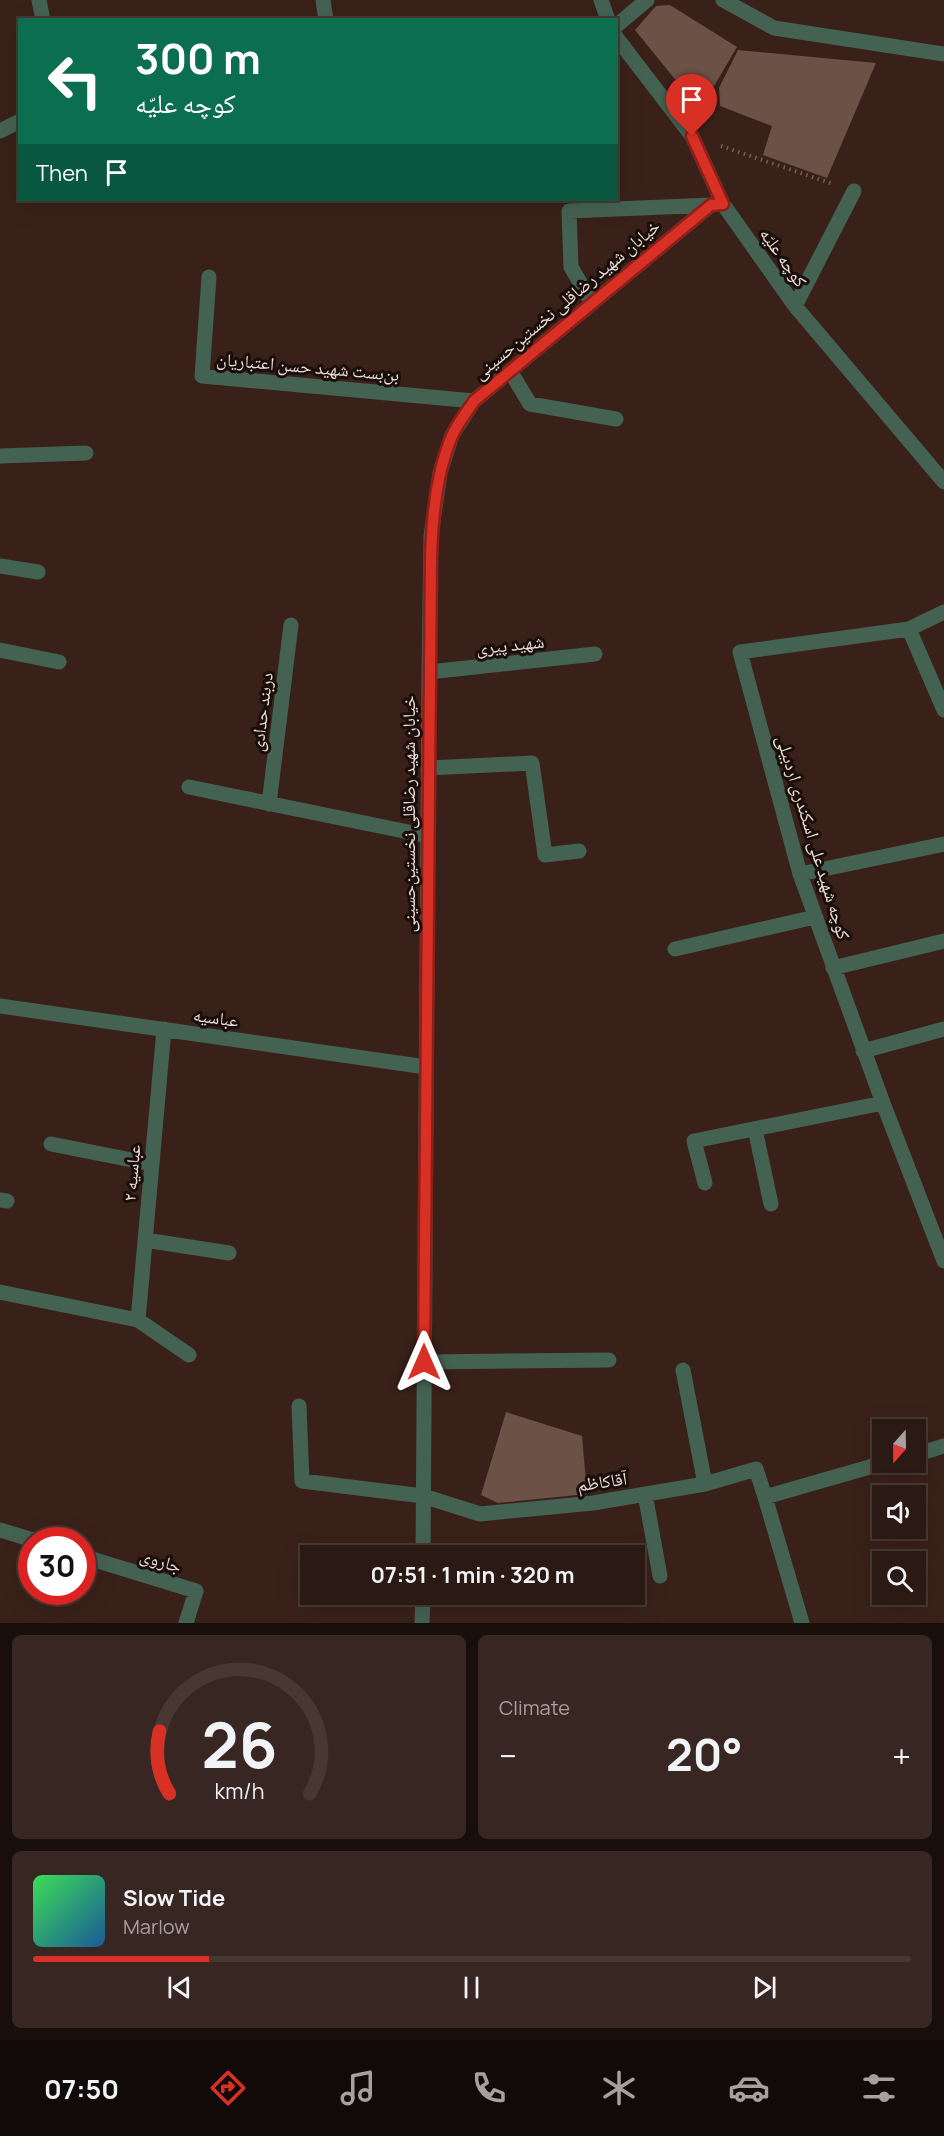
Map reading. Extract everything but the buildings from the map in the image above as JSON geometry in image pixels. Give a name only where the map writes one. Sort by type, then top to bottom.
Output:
[{"type":"street","points":[[39,0],[44,18]]},
{"type":"street","points":[[323,0],[326,18]]},
{"type":"street","points":[[601,0],[607,18]]},
{"type":"street","points":[[618,24],[647,0]]},
{"type":"street","points":[[723,0],[774,28],[944,54]]},
{"type":"street","name":"کوچه علیّه","points":[[618,40],[692,136],[717,204],[795,306],[944,482]]},
{"type":"street","points":[[0,131],[18,122]]},
{"type":"street","points":[[795,306],[854,191]]},
{"type":"street","points":[[592,303],[571,267],[569,211],[717,204]]},
{"type":"street","name":"خیابان شهید رضاقلی نخستین‌حسینی","points":[[423,1545],[431,536],[440,473],[452,435],[474,401],[592,303],[717,204]]},
{"type":"street","name":"بن‌بست شهید حسن اعتباریان","points":[[209,277],[202,376],[474,401]]},
{"type":"street","points":[[510,371],[530,404],[616,419]]},
{"type":"street","points":[[0,456],[86,453]]},
{"type":"street","points":[[0,566],[38,572]]},
{"type":"street","name":"کوچه شهید علی اسکندری اردبیلی","points":[[944,612],[909,629],[740,652],[800,874],[863,1051],[944,1261]]},
{"type":"street","name":"دربند حدادی","points":[[269,804],[291,625]]},
{"type":"street","points":[[909,629],[944,710]]},
{"type":"street","points":[[0,650],[59,662]]},
{"type":"street","name":"شهید پیری","points":[[429,672],[595,654]]},
{"type":"street","points":[[428,768],[531,762],[545,855],[579,852]]},
{"type":"street","points":[[189,787],[428,836]]},
{"type":"street","points":[[800,874],[944,844]]},
{"type":"street","points":[[675,949],[815,917]]},
{"type":"street","points":[[833,968],[944,941]]},
{"type":"street","name":"عباسیه","points":[[0,1006],[426,1067]]},
{"type":"street","name":"عباسیه ۲","points":[[138,1320],[164,1029]]},
{"type":"street","points":[[863,1051],[944,1029]]},
{"type":"street","points":[[705,1183],[694,1141],[883,1103]]},
{"type":"street","points":[[755,1129],[771,1204]]},
{"type":"street","points":[[51,1144],[152,1164]]},
{"type":"street","points":[[145,1240],[229,1253]]},
{"type":"street","points":[[0,1292],[138,1320],[189,1355]]},
{"type":"street","points":[[424,1362],[609,1360]]},
{"type":"street","points":[[683,1370],[705,1484]]},
{"type":"street","name":"آقاکاظم","points":[[299,1406],[302,1480],[423,1497],[480,1514],[593,1503],[705,1484],[756,1469],[765,1497]]},
{"type":"street","points":[[926,1452],[944,1446]]},
{"type":"street","points":[[802,1623],[765,1497],[872,1466]]},
{"type":"street","points":[[645,1494],[660,1576]]},
{"type":"street","points":[[0,1530],[18,1535]]},
{"type":"street","name":"جاروی","points":[[96,1560],[196,1591],[186,1623]]},
{"type":"street","points":[[422,1623],[423,1605]]},
{"type":"path","points":[[692,136],[854,191]]},
{"type":"route","points":[[424,1362],[431,536],[440,473],[452,435],[474,401],[711,205],[723,204],[692,136]]}]
